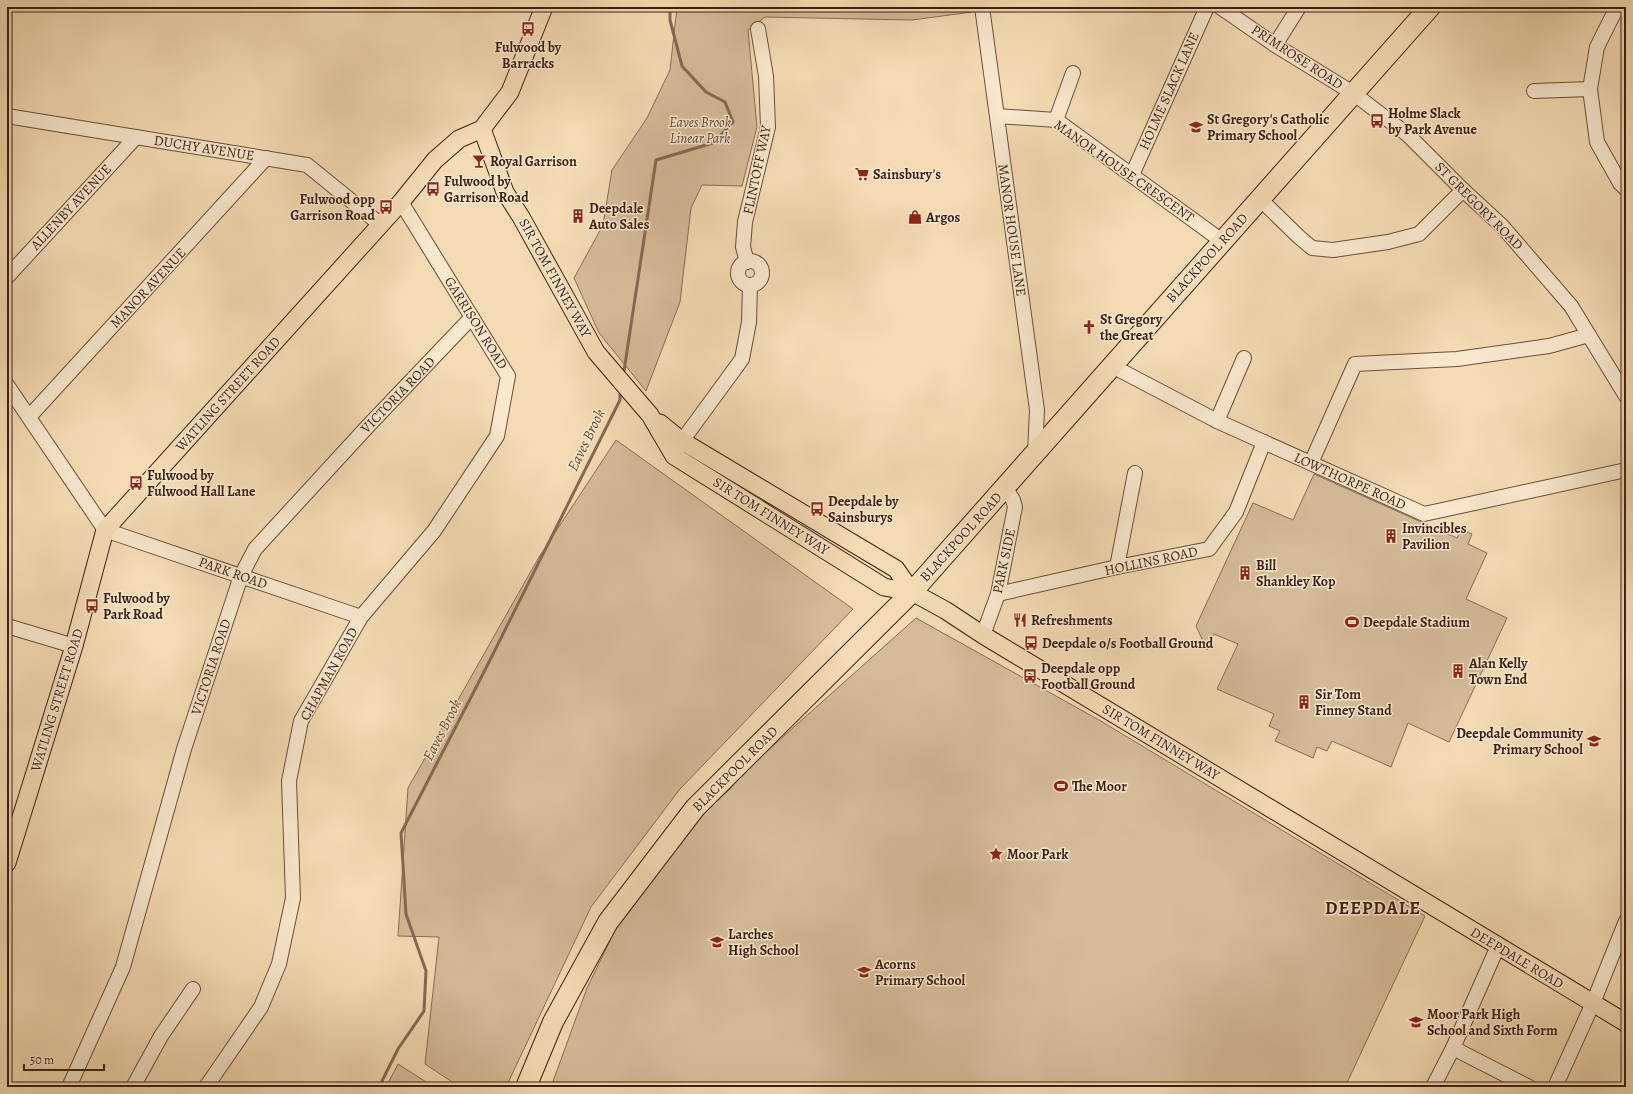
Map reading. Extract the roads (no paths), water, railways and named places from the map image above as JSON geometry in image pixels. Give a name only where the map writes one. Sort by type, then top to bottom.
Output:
[{"type":"highway","name":"BLACKPOOL ROAD","points":[[526,1087],[552,1022],[608,922],[695,808],[912,592],[1430,7]]},
{"type":"main road","name":"WATLING STREET ROAD","points":[[7,863],[74,646],[105,530],[381,225],[435,160],[459,139],[482,129],[510,92],[544,7]]},
{"type":"main road","name":"SIR TOM FINNEY WAY","points":[[482,129],[505,192],[521,217],[596,352],[678,448],[896,569],[912,592],[945,610],[1409,892]]},
{"type":"main road","name":"DEEPDALE ROAD","points":[[1409,892],[1626,1023]]},
{"type":"street","name":"HOLME SLACK LANE","points":[[1132,175],[1207,7]]},
{"type":"street","name":"PRIMROSE ROAD","points":[[1220,7],[1275,45],[1353,93]]},
{"type":"street","points":[[1275,45],[1299,7]]},
{"type":"street","points":[[1616,7],[1597,47],[1590,89],[1597,142],[1620,183],[1626,189]]},
{"type":"street","name":"MANOR HOUSE LANE","points":[[984,8],[1036,410],[1035,453]]},
{"type":"street","name":"FLINTOFF WAY","points":[[678,448],[742,359],[749,322],[750,285],[744,284],[739,277],[740,269],[746,262],[743,247],[746,222],[768,127],[766,76],[758,29]]},
{"type":"street","points":[[1056,120],[1073,73]]},
{"type":"street","points":[[1534,91],[1590,89]]},
{"type":"street","name":"ST GREGORY ROAD","points":[[1353,93],[1408,135],[1463,190],[1502,226],[1571,306],[1626,396]]},
{"type":"street","name":"DUCHY AVENUE","points":[[7,116],[307,165],[381,225]]},
{"type":"street","name":"MANOR HOUSE CRESCENT","points":[[997,116],[1056,120],[1222,241]]},
{"type":"street","name":"ALLENBY AVENUE","points":[[7,277],[136,137]]},
{"type":"street","name":"MANOR AVENUE","points":[[29,417],[266,158]]},
{"type":"street","points":[[1260,199],[1312,248],[1333,250],[1388,242],[1419,234],[1463,190]]},
{"type":"street","name":"GARRISON ROAD","points":[[401,202],[508,376],[497,436],[434,532]]},
{"type":"street","name":"VICTORIA ROAD","points":[[69,1087],[123,967],[184,749],[241,576],[256,549],[368,426],[472,317]]},
{"type":"street","points":[[1312,463],[1355,364],[1457,359],[1549,346],[1589,335]]},
{"type":"street","points":[[1217,421],[1244,358]]},
{"type":"street","name":"LOWTHORPE ROAD","points":[[1112,366],[1217,421],[1424,514],[1626,470]]},
{"type":"street","points":[[7,385],[105,530]]},
{"type":"street","name":"HOLLINS ROAD","points":[[998,594],[1117,567],[1209,549],[1236,512],[1264,442]]},
{"type":"street","points":[[1117,567],[1135,473]]},
{"type":"street","name":"PARK SIDE","points":[[983,634],[998,594],[1015,507],[1013,500],[1005,487]]},
{"type":"street","name":"PARK ROAD","points":[[105,530],[361,617]]},
{"type":"street","name":"CHAPMAN ROAD","points":[[206,1087],[261,1007],[279,964],[293,898],[289,781],[302,721],[361,617],[434,532]]},
{"type":"street","points":[[7,626],[74,646]]},
{"type":"street","points":[[1555,1087],[1624,930]]},
{"type":"street","points":[[1433,1087],[1453,1048],[1498,946]]},
{"type":"street","points":[[132,1087],[161,1036],[193,989]]},
{"type":"street","points":[[1453,1048],[1529,1087]]},
{"type":"waterway","name":"Eaves Brook","points":[[624,371],[656,160],[713,143],[733,122],[725,102],[706,92],[682,66],[670,20],[670,7]]},
{"type":"waterway","name":"Eaves Brook","points":[[379,1087],[398,1049],[424,1011],[426,971],[406,914],[401,833],[486,668],[620,400],[620,394]]},
{"type":"place","name":"Fulwood by Barracks","points":[[528,29]]},
{"type":"place","name":"Holme Slack by Park Avenue","points":[[1377,121]]},
{"type":"place","name":"St Gregory's Catholic Primary School","points":[[1196,127]]},
{"type":"place","name":"Royal Garrison","points":[[479,161]]},
{"type":"place","name":"Sainsbury's","points":[[862,174]]},
{"type":"place","name":"Fulwood by Garrison Road","points":[[433,189]]},
{"type":"place","name":"Fulwood opp Garrison Road","points":[[386,207]]},
{"type":"place","name":"Deepdale Auto Sales","points":[[578,216]]},
{"type":"place","name":"Argos","points":[[915,217]]},
{"type":"place","name":"St Gregory the Great","points":[[1089,327]]},
{"type":"place","name":"Fulwood by Fulwood Hall Lane","points":[[136,483]]},
{"type":"place","name":"Deepdale by Sainsburys","points":[[817,509]]},
{"type":"place","name":"Invincibles Pavilion","points":[[1391,536]]},
{"type":"place","name":"Bill Shankley Kop","points":[[1245,573]]},
{"type":"place","name":"Fulwood by Park Road","points":[[92,606]]},
{"type":"place","name":"Refreshments","points":[[1020,620]]},
{"type":"place","name":"Deepdale Stadium","points":[[1352,622]]},
{"type":"place","name":"Deepdale o/s Football Ground","points":[[1031,643]]},
{"type":"place","name":"Alan Kelly Town End","points":[[1458,671]]},
{"type":"place","name":"Deepdale opp Football Ground","points":[[1030,676]]},
{"type":"place","name":"Sir Tom Finney Stand","points":[[1304,702]]},
{"type":"place","name":"Deepdale Community Primary School","points":[[1594,741]]},
{"type":"place","name":"The Moor","points":[[1061,786]]},
{"type":"place","name":"Moor Park","points":[[996,854]]},
{"type":"place","name":"Larches High School","points":[[717,942]]},
{"type":"place","name":"Acorns Primary School","points":[[864,972]]},
{"type":"place","name":"Moor Park High School and Sixth Form","points":[[1416,1022]]},
{"type":"district","name":"DEEPDALE","points":[[1373,908]]},
{"type":"park label","name":"Eaves Brook Linear Park","points":[[700,130]]}]
